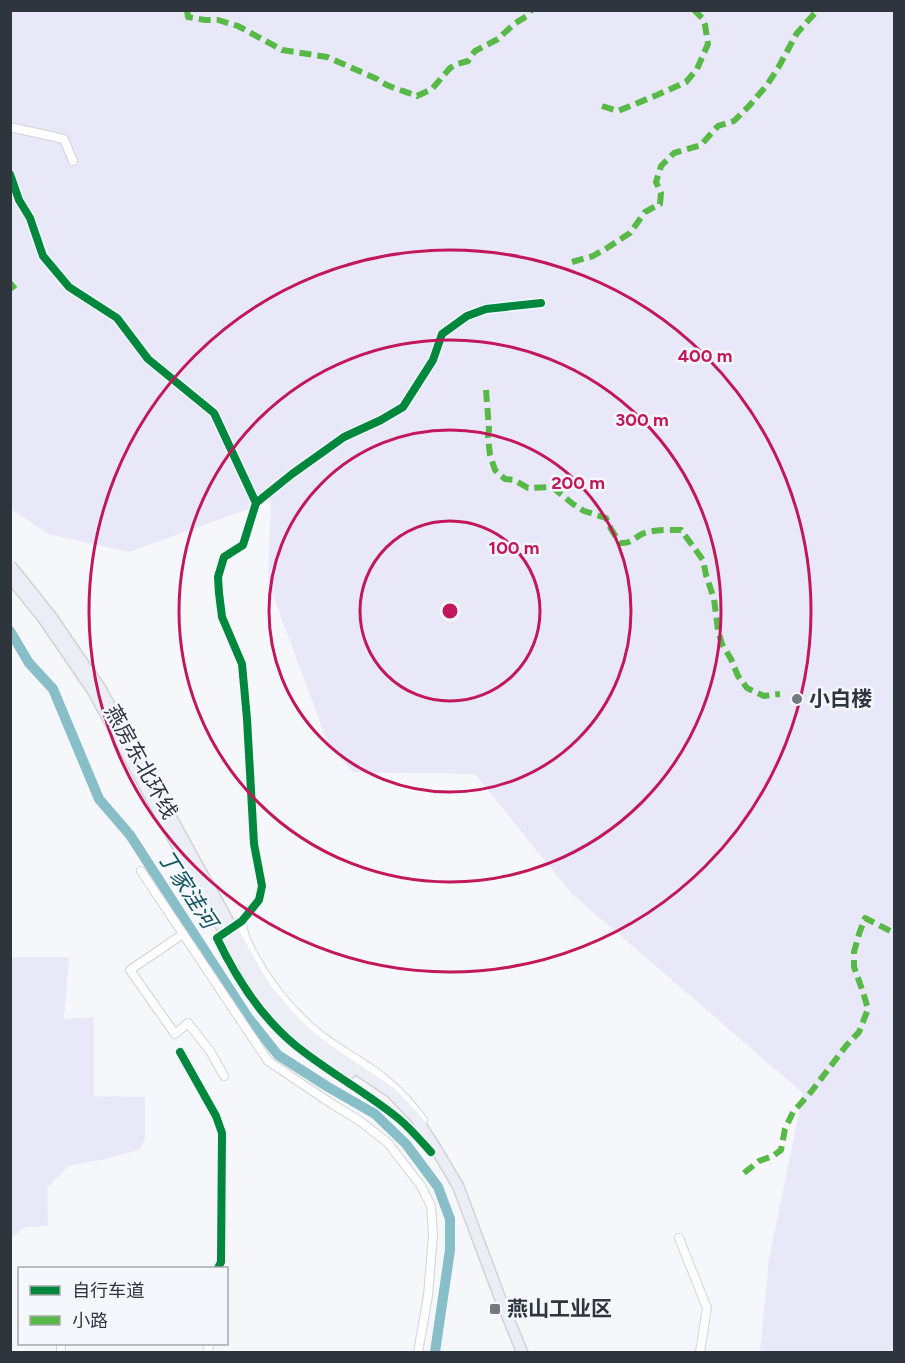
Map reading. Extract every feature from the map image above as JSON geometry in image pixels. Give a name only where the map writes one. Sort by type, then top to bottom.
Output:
[{"type":"main road","name":"燕房东北环线","points":[[10,565],[50,615],[100,688],[230,934]]},
{"type":"main road","name":"燕房东北环线","points":[[10,577],[43,618],[93,691],[230,934],[263,983],[306,1032],[391,1092],[416,1118],[432,1148],[458,1186],[522,1353]]},
{"type":"street","points":[[10,127],[64,139],[73,161]]},
{"type":"street","points":[[10,174],[19,200],[30,218],[43,256],[69,287],[117,318],[148,359],[214,413],[256,503]]},
{"type":"street","points":[[432,1148],[400,1120],[295,1045],[269,1021],[247,991],[217,938],[242,921],[259,900],[262,886],[254,844],[242,664],[222,617],[218,577],[224,557],[243,545],[256,503],[344,437],[403,407],[432,360],[442,334],[467,316],[486,309],[541,303]]},
{"type":"street","points":[[141,871],[268,1060],[360,1121],[388,1143],[421,1186],[431,1206],[433,1235],[428,1296],[418,1353]]},
{"type":"street","points":[[242,921],[244,936],[276,990],[315,1031],[385,1079],[411,1103],[426,1124],[432,1148]]},
{"type":"street","points":[[183,934],[130,970],[175,1034],[188,1023],[210,1051],[224,1076]]},
{"type":"street","points":[[180,1053],[216,1116],[222,1132],[221,1262],[219,1267]]},
{"type":"street","points":[[679,1238],[707,1308],[700,1353]]},
{"type":"shaded area","points":[[10,11],[894,11],[894,1352],[760,1352],[769,1259],[803,1093],[571,893],[475,774],[353,772],[329,746],[268,582],[271,501],[129,552],[48,534],[11,509]]},
{"type":"shaded area","points":[[69,957],[64,1019],[94,1017],[94,1096],[145,1097],[145,1139],[139,1150],[68,1166],[47,1188],[48,1226],[25,1227],[11,1238],[10,958]]},
{"type":"waterway","name":"丁家洼河","points":[[10,631],[29,663],[53,689],[99,799],[130,835],[247,1016],[278,1055],[375,1114],[406,1144],[438,1187],[450,1219],[450,1250],[435,1352]]},
{"type":"marked path","points":[[187,10],[188,17],[218,20],[238,26],[282,50],[327,57],[390,87],[417,96],[432,89],[450,68],[468,61],[475,51],[498,39],[514,24],[527,16],[531,10]]},
{"type":"marked path","points":[[602,106],[618,111],[686,82],[697,69],[708,44],[705,25],[694,10]]},
{"type":"marked path","points":[[572,262],[593,256],[630,233],[645,212],[660,204],[661,193],[656,182],[661,166],[674,153],[701,145],[718,126],[734,121],[767,85],[797,33],[819,10]]},
{"type":"marked path","points":[[10,283],[15,289]]},
{"type":"marked path","points":[[486,390],[490,455],[495,470],[505,479],[514,480],[528,488],[552,487],[584,511],[606,518],[620,543],[630,542],[651,531],[681,530],[703,560],[714,599],[722,644],[738,676],[747,688],[764,696],[780,694]]},
{"type":"marked path","points":[[744,1173],[759,1161],[781,1150],[785,1129],[793,1112],[859,1032],[868,1009],[854,967],[854,952],[865,918],[894,933]]},
{"type":"cycle path","points":[[10,174],[19,200],[30,218],[43,256],[69,287],[117,318],[148,359],[214,413],[256,503],[243,545],[224,557],[218,577],[222,617],[242,664],[254,844],[262,886],[259,900],[242,921],[217,938],[232,968],[250,996],[271,1022],[308,1055],[399,1119],[431,1152]]},
{"type":"cycle path","points":[[256,503],[344,437],[403,407],[433,360],[442,334],[467,316],[486,309],[541,303]]},
{"type":"cycle path","points":[[180,1052],[216,1116],[222,1133],[221,1262],[218,1267]]},
{"type":"place","name":"小白楼","points":[[797,699]]},
{"type":"place","name":"燕山工业区","points":[[495,1309]]}]
